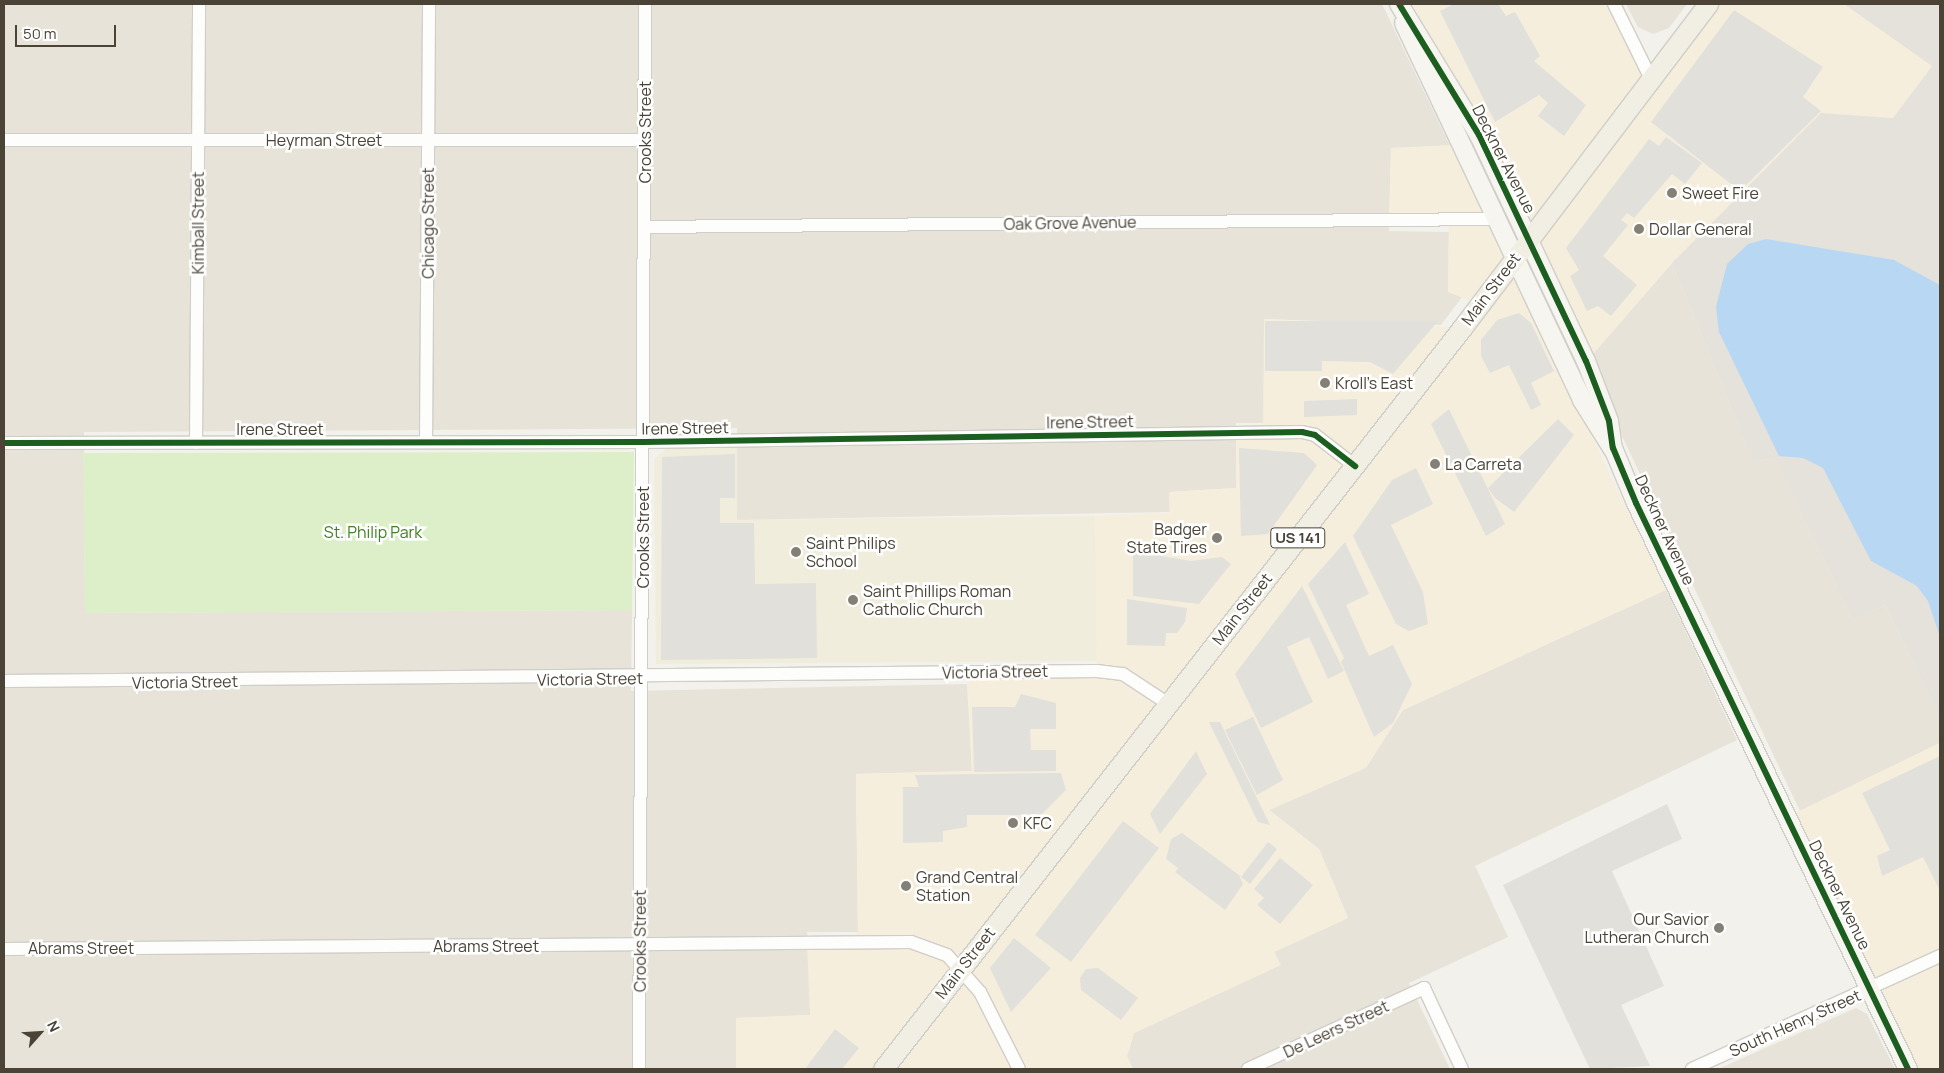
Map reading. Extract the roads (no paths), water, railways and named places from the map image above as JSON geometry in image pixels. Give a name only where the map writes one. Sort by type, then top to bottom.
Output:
[{"type":"main road","name":"Main Street","points":[[883,1069],[1167,703],[1355,466],[1528,239],[1652,81],[1708,4]]},
{"type":"street","name":"Kimball Street","points":[[196,443],[199,4]]},
{"type":"street","name":"Chicago Street","points":[[426,442],[429,4]]},
{"type":"street","name":"Crooks Street","points":[[639,1069],[646,4]]},
{"type":"street","name":"Deckner Avenue","points":[[1398,4],[1514,258],[1582,400],[1613,448],[1908,1069]]},
{"type":"street","name":"Deckner Avenue","points":[[1398,4],[1479,135],[1598,390],[1613,448]]},
{"type":"street","points":[[1614,4],[1652,81]]},
{"type":"street","name":"Heyrman Street","points":[[4,140],[645,140]]},
{"type":"street","name":"Oak Grove Avenue","points":[[644,227],[1496,219]]},
{"type":"street","name":"Irene Street","points":[[4,443],[643,442],[1302,432],[1315,435],[1355,466]]},
{"type":"street","name":"Victoria Street","points":[[4,681],[642,678],[1104,671],[1135,680],[1167,703]]},
{"type":"street","name":"Abrams Street","points":[[4,949],[911,942],[939,950],[960,969],[980,992],[1019,1069]]},
{"type":"street","name":"South Henry Street","points":[[1692,1069],[1940,956]]},
{"type":"street","name":"De Leers Street","points":[[1248,1069],[1424,988],[1462,1069]]},
{"type":"water","points":[[1766,239],[1894,260],[1940,285],[1940,637],[1928,601],[1917,586],[1871,561],[1823,468],[1803,458],[1779,456],[1719,332],[1716,307],[1727,264],[1748,244]]},
{"type":"place","name":"Sweet Fire","points":[[1672,193]]},
{"type":"place","name":"Dollar General","points":[[1639,229]]},
{"type":"place","name":"Kroll's East","points":[[1325,383]]},
{"type":"place","name":"La Carreta","points":[[1435,464]]},
{"type":"place","name":"Badger State Tires","points":[[1217,538]]},
{"type":"place","name":"Saint Philips School","points":[[796,552]]},
{"type":"place","name":"Saint Phillips Roman Catholic Church","points":[[853,600]]},
{"type":"place","name":"KFC","points":[[1013,823]]},
{"type":"place","name":"Grand Central Station","points":[[906,886]]},
{"type":"place","name":"Our Savior Lutheran Church","points":[[1719,928]]},
{"type":"park label","name":"St. Philip Park","points":[[373,532]]}]
